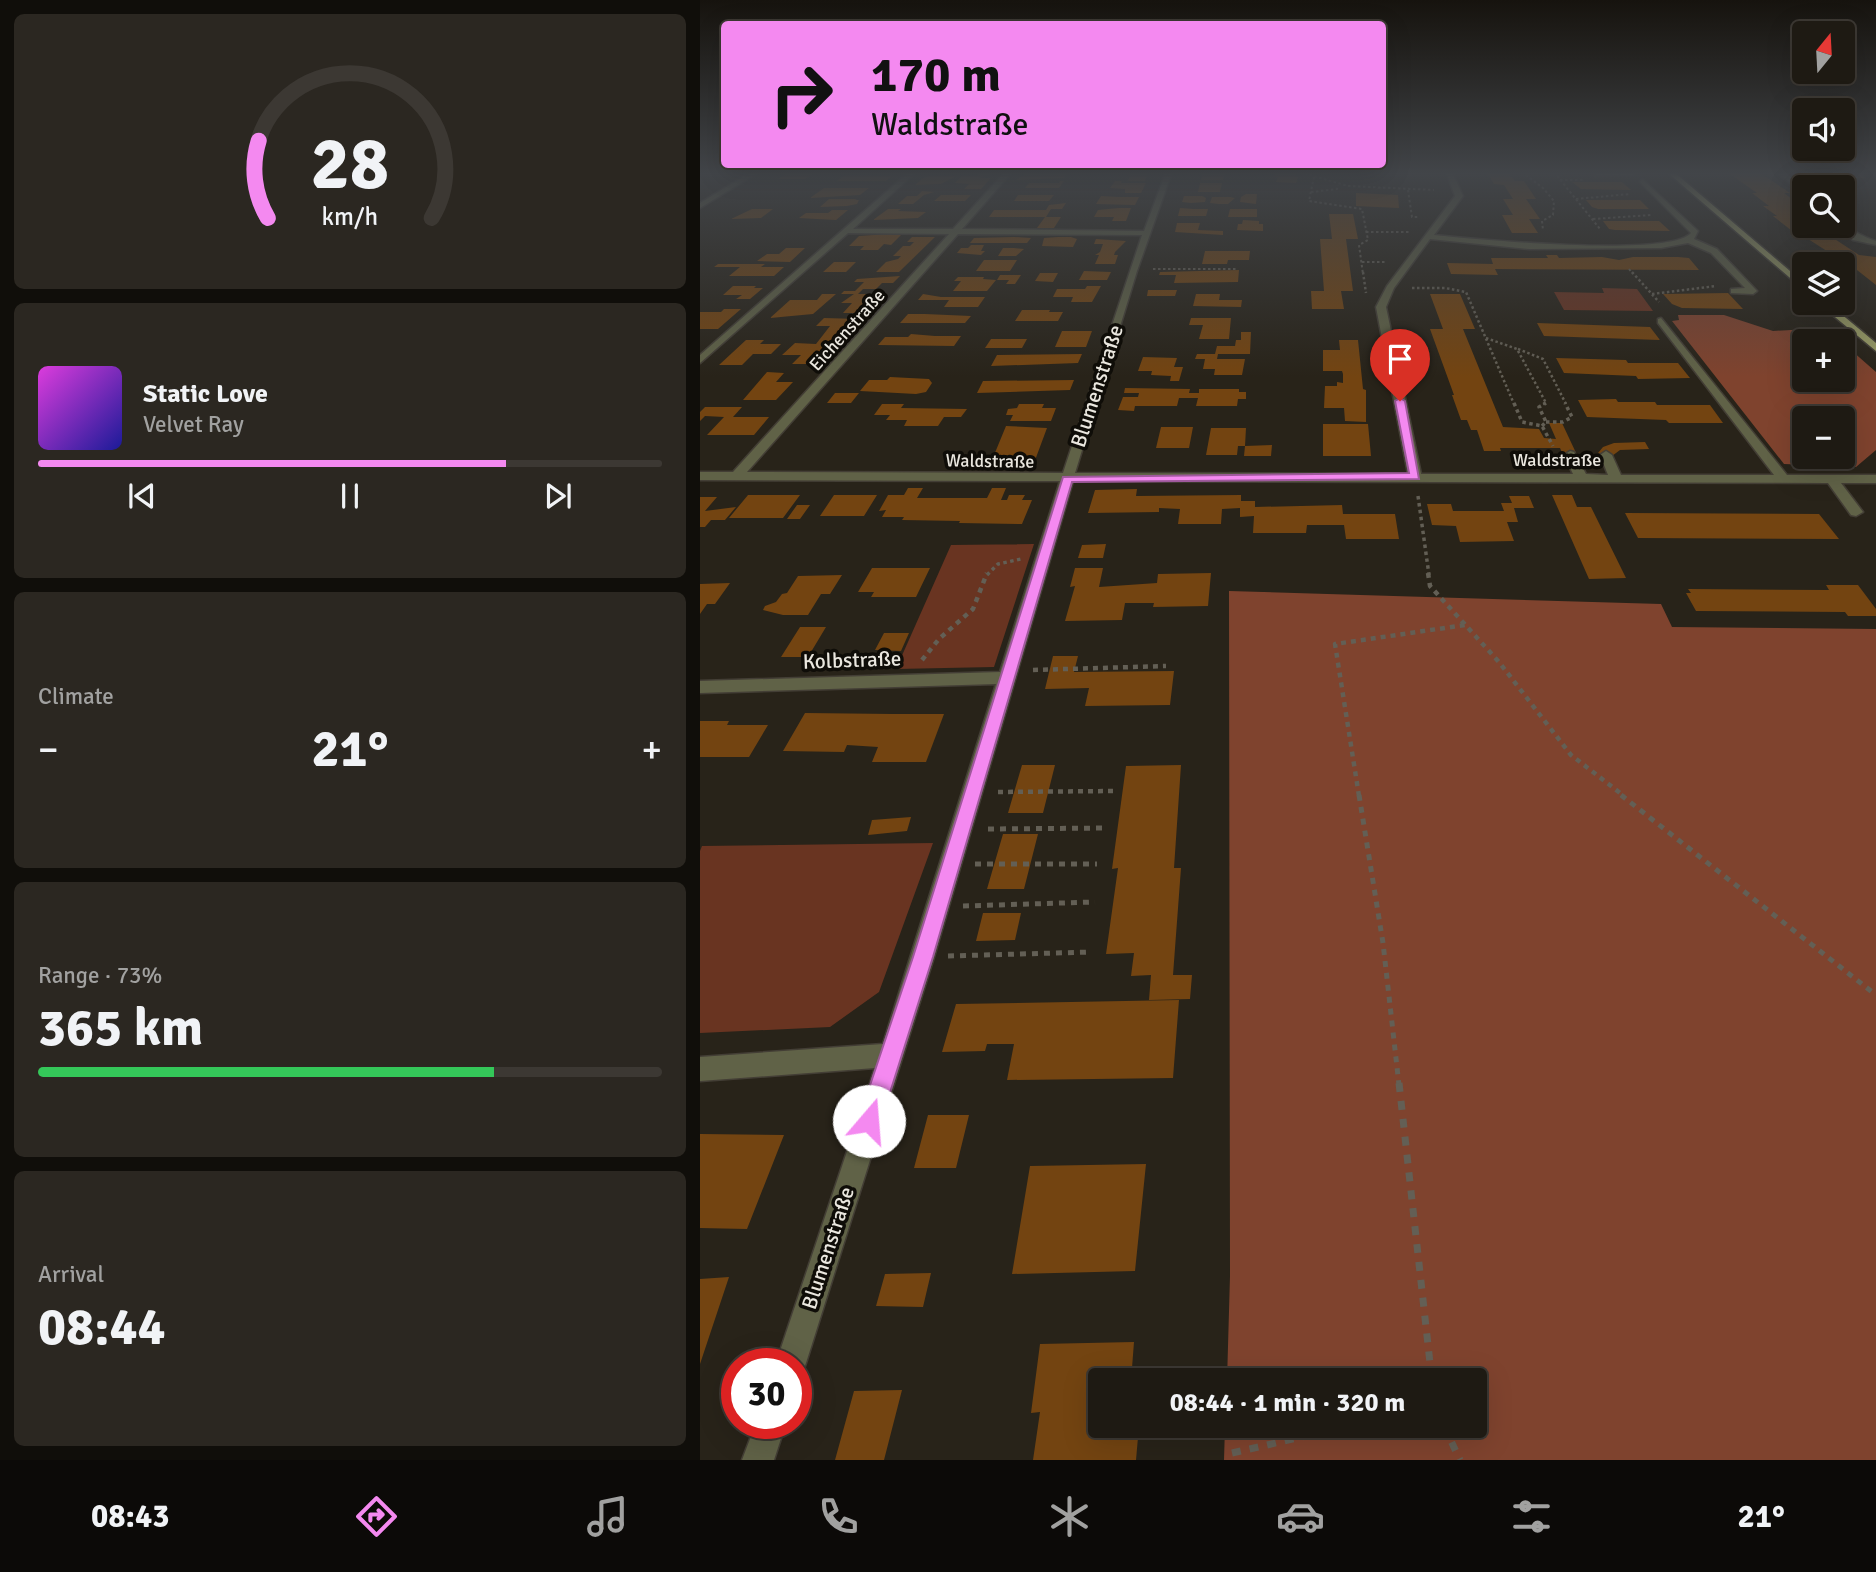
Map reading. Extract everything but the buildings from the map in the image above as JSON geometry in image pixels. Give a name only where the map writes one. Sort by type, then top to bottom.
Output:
[{"type":"main road","points":[[1749,240],[1792,277]]},
{"type":"main road","points":[[1837,315],[1876,348]]},
{"type":"street","points":[[700,360],[837,240]]},
{"type":"street","name":"Eichenstraße","points":[[737,477],[949,240]]},
{"type":"street","name":"Blumenstraße","points":[[796,1348],[891,1055],[1042,558],[1144,240]]},
{"type":"street","points":[[1415,476],[1381,307],[1390,288],[1428,240]]},
{"type":"street","points":[[1467,240],[1547,247],[1586,244],[1613,247],[1671,245],[1689,240]]},
{"type":"street","points":[[1689,240],[1704,254]]},
{"type":"street","points":[[1689,240],[1714,251],[1753,291],[1734,290]]},
{"type":"street","points":[[1661,320],[1784,479]]},
{"type":"street","points":[[1570,455],[1576,477]]},
{"type":"street","points":[[1606,455],[1616,478]]},
{"type":"street","name":"Waldstraße","points":[[700,476],[1876,479]]},
{"type":"street","points":[[1832,480],[1856,512]]},
{"type":"street","name":"Kolbstraße","points":[[700,687],[910,681],[1007,674]]},
{"type":"street","points":[[700,1069],[891,1055]]},
{"type":"street","points":[[758,1460],[765,1439]]},
{"type":"path","points":[[1368,240],[1359,245],[1367,302],[1381,307]]},
{"type":"path","points":[[1546,240],[1547,247]]},
{"type":"path","points":[[1608,240],[1613,247]]},
{"type":"path","points":[[1134,269],[1236,269]]},
{"type":"path","points":[[1629,269],[1671,317],[1661,320]]},
{"type":"path","points":[[1652,294],[1666,288],[1702,290],[1720,284],[1734,290]]},
{"type":"path","points":[[1390,288],[1445,288],[1466,292],[1522,422],[1542,426],[1576,477]]},
{"type":"path","points":[[1486,338],[1543,359],[1572,417],[1563,422],[1546,422],[1542,426]]},
{"type":"path","points":[[1517,349],[1546,403],[1539,407],[1546,422]]},
{"type":"path","points":[[1415,476],[1430,586],[1499,662],[1571,755],[1876,995]]},
{"type":"path","points":[[910,681],[914,668],[939,639],[973,609],[988,571],[998,564],[1014,559],[1042,558]]},
{"type":"path","points":[[1431,1368],[1383,943],[1335,644],[1465,625]]},
{"type":"path","points":[[1007,674],[1166,666]]},
{"type":"path","points":[[1015,792],[1116,791]]},
{"type":"path","points":[[1005,828],[1106,828]]},
{"type":"path","points":[[994,864],[1097,864]]},
{"type":"path","points":[[987,905],[1095,902]]},
{"type":"path","points":[[970,956],[1091,952]]},
{"type":"path","points":[[1232,1453],[1298,1438]]},
{"type":"path","points":[[1450,1438],[1460,1460]]},
{"type":"shaded area","points":[[1602,288],[1637,289],[1653,311],[1564,310],[1554,292],[1604,293]]},
{"type":"shaded area","points":[[1678,315],[1724,315],[1773,331],[1792,330],[1792,392],[1855,392],[1855,354],[1876,372],[1876,450],[1855,467],[1855,406],[1792,406],[1792,464],[1784,464],[1672,321],[1679,320]]},
{"type":"shaded area","points":[[1034,544],[994,667],[896,669],[951,545]]},
{"type":"shaded area","points":[[1229,591],[1661,604],[1672,627],[1876,629],[1876,1460],[1224,1460],[1225,1438],[1487,1438],[1487,1368],[1227,1368],[1230,1276]]},
{"type":"shaded area","points":[[933,843],[879,992],[830,1027],[700,1033],[702,846]]},
{"type":"route","points":[[869,1121],[923,957],[1068,479],[1415,476],[1400,401]]}]
